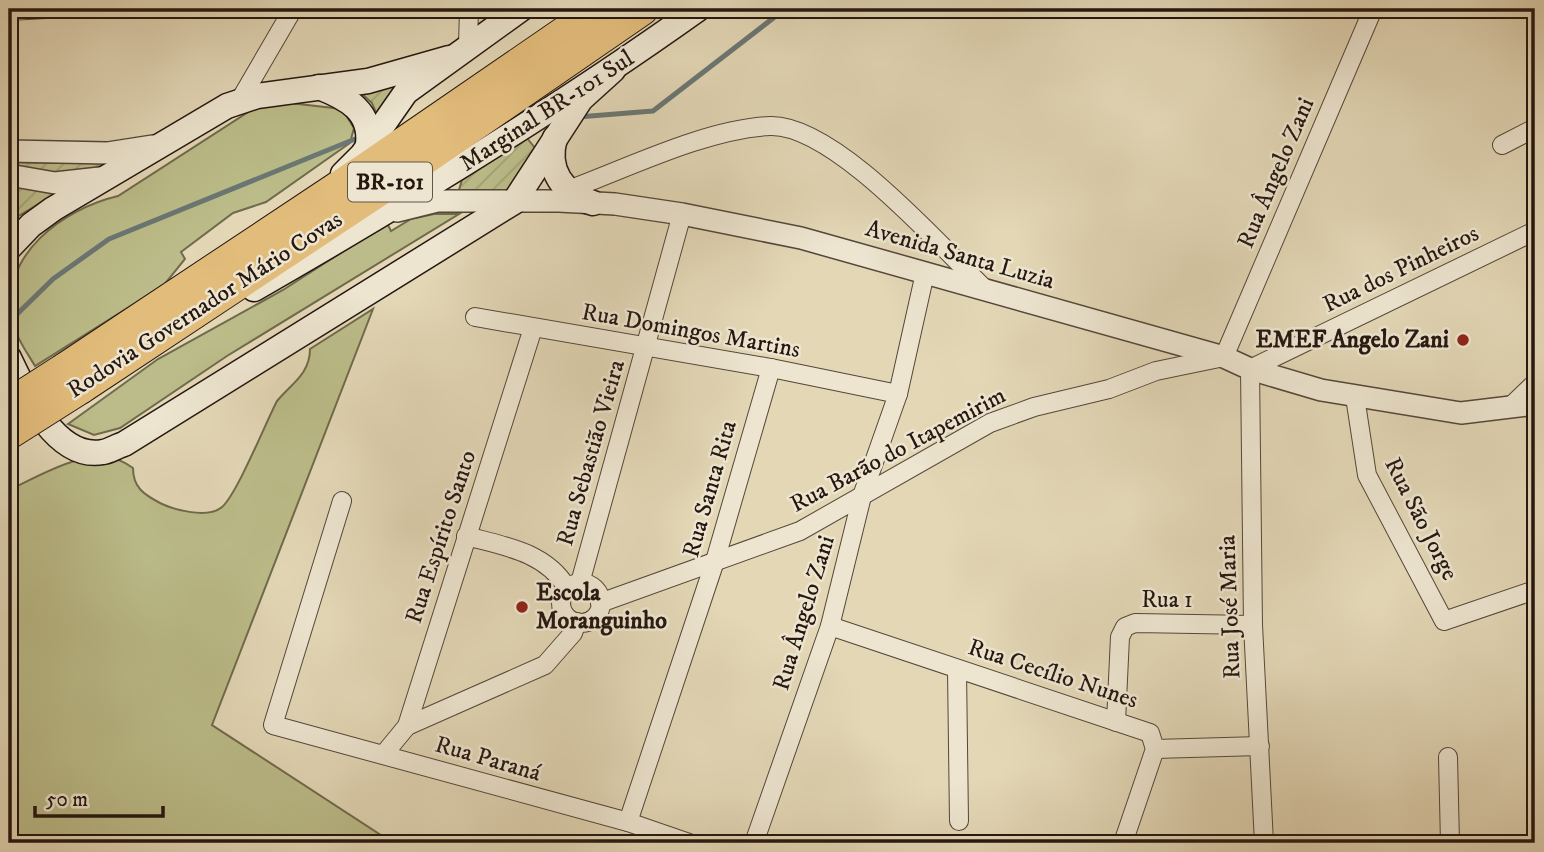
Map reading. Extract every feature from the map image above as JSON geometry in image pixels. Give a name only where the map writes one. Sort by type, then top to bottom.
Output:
[{"type":"highway","name":"Rodovia Governador Mário Covas","points":[[9,433],[73,378],[210,271],[369,167],[598,9]]},
{"type":"highway","name":"Rodovia Governador Mário Covas","points":[[9,405],[136,352],[642,9]]},
{"type":"main road","points":[[210,271],[230,249],[349,170],[406,92],[521,9]]},
{"type":"main road","name":"Marginal BR-101 Sul","points":[[136,352],[188,327],[489,151],[613,70],[698,9]]},
{"type":"main road","points":[[9,248],[41,217],[240,100],[315,85],[368,81],[458,52]]},
{"type":"main road","points":[[9,358],[50,428],[65,443],[83,450],[102,452],[124,444],[514,202],[581,99],[613,70]]},
{"type":"main road","points":[[315,85],[342,96],[361,112],[368,128],[368,145]]},
{"type":"main road","points":[[555,137],[553,166],[568,190],[593,203]]},
{"type":"street","points":[[9,11],[46,9]]},
{"type":"street","points":[[240,100],[293,9]]},
{"type":"street","points":[[458,52],[469,9]]},
{"type":"street","name":"Rua Ângelo Zani","points":[[1224,357],[1373,9]]},
{"type":"street","points":[[568,190],[674,149],[749,129],[772,126],[795,130],[850,159],[986,290]]},
{"type":"street","points":[[1502,145],[1535,128]]},
{"type":"street","points":[[9,151],[122,152],[172,139]]},
{"type":"street","points":[[9,174],[55,183],[111,175]]},
{"type":"street","name":"Avenida Santa Luzia","points":[[366,225],[417,204],[437,201],[593,203],[682,214],[801,238],[1224,357],[1250,369],[1355,397],[1461,413],[1535,404]]},
{"type":"street","name":"Rua Sebastião Vieira","points":[[466,536],[516,549],[546,564],[573,586],[646,348],[682,214]]},
{"type":"street","name":"Rua dos Pinheiros","points":[[1250,369],[1535,231]]},
{"type":"street","name":"Rua Ângelo Zani","points":[[754,843],[830,626],[862,496],[898,394],[925,273]]},
{"type":"street","name":"Rua Domingos Martins","points":[[475,317],[771,368],[898,394]]},
{"type":"street","name":"Rua Espírito Santo","points":[[384,754],[407,726],[533,328]]},
{"type":"street","name":"Rua Barão do Itapemirim","points":[[600,603],[800,531],[1010,414],[1110,389],[1156,371],[1224,357]]},
{"type":"street","name":"Rua Santa Rita","points":[[628,822],[716,561],[771,368]]},
{"type":"street","name":"Rua José Maria","points":[[1250,369],[1253,625],[1264,843]]},
{"type":"street","points":[[1510,407],[1535,383]]},
{"type":"street","name":"Rua São Jorge","points":[[1355,397],[1367,475],[1444,621],[1535,590]]},
{"type":"street","name":"Rua Paraná","points":[[342,501],[273,725],[384,754],[433,771],[628,822],[689,843]]},
{"type":"street","points":[[573,586],[592,587],[600,603],[590,620],[577,622],[570,620],[562,608],[563,594],[573,586]]},
{"type":"street","points":[[407,726],[545,665],[573,633],[577,622]]},
{"type":"street","name":"Rua 1","points":[[1116,722],[1120,636],[1125,627],[1135,623],[1253,625]]},
{"type":"street","name":"Rua Cecílio Nunes","points":[[830,626],[1150,733],[1154,749]]},
{"type":"street","points":[[957,670],[959,821]]},
{"type":"street","points":[[1123,843],[1154,749],[1260,746]]},
{"type":"street","points":[[1448,757],[1450,843]]},
{"type":"green space","points":[[400,82],[377,115],[372,103],[361,93]]},
{"type":"green space","points":[[290,103],[342,109],[354,128],[350,143],[266,202],[233,213],[181,252],[185,259],[164,285],[35,366],[16,331],[12,318],[11,295],[16,274],[26,255],[40,238],[57,223],[77,212],[118,196],[253,109]]},
{"type":"green space","points":[[527,138],[535,148],[516,182],[506,192],[458,193],[462,180]]},
{"type":"green space","points":[[116,158],[90,170],[77,172],[37,172],[9,167],[9,162],[55,163]]},
{"type":"green space","points":[[9,183],[59,192],[15,218],[9,198]]},
{"type":"green space","points":[[434,214],[459,214],[227,356],[120,428],[94,435],[68,424],[158,359],[283,290],[387,223],[391,231],[411,219]]},
{"type":"green space","points":[[373,309],[212,725],[393,843],[9,843],[9,490],[71,462],[103,457],[119,460],[133,468],[140,489],[160,503],[191,512],[216,511],[228,500],[235,488],[277,401],[303,372],[310,349]]},
{"type":"waterway","points":[[578,117],[653,111],[785,9]]},
{"type":"waterway","points":[[9,322],[53,279],[109,239],[360,137]]},
{"type":"place","name":"EMEF Angelo Zani","points":[[1463,340]]},
{"type":"place","name":"Escola Moranguinho","points":[[522,607]]}]
